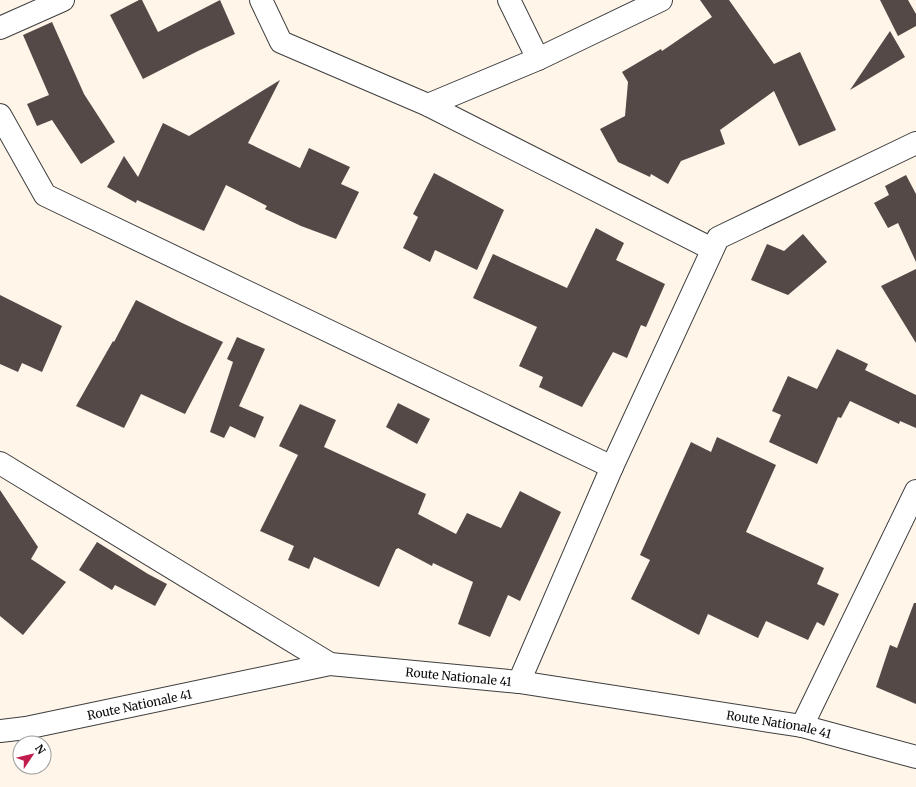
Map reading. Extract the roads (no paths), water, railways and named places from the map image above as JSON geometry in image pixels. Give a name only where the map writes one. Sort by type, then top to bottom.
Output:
[{"type":"street","points":[[0,28],[63,0]]},
{"type":"street","points":[[261,0],[281,42],[428,105],[712,250]]},
{"type":"street","points":[[509,0],[538,59]]},
{"type":"street","points":[[428,105],[538,59],[660,0]]},
{"type":"street","points":[[0,115],[45,195],[612,467]]},
{"type":"street","points":[[519,682],[612,467],[718,238],[916,143]]},
{"type":"street","points":[[0,463],[330,664]]},
{"type":"street","points":[[802,726],[916,491]]},
{"type":"street","name":"Route Nationale 41","points":[[0,731],[26,728],[330,664],[519,682],[802,726],[916,757]]}]
